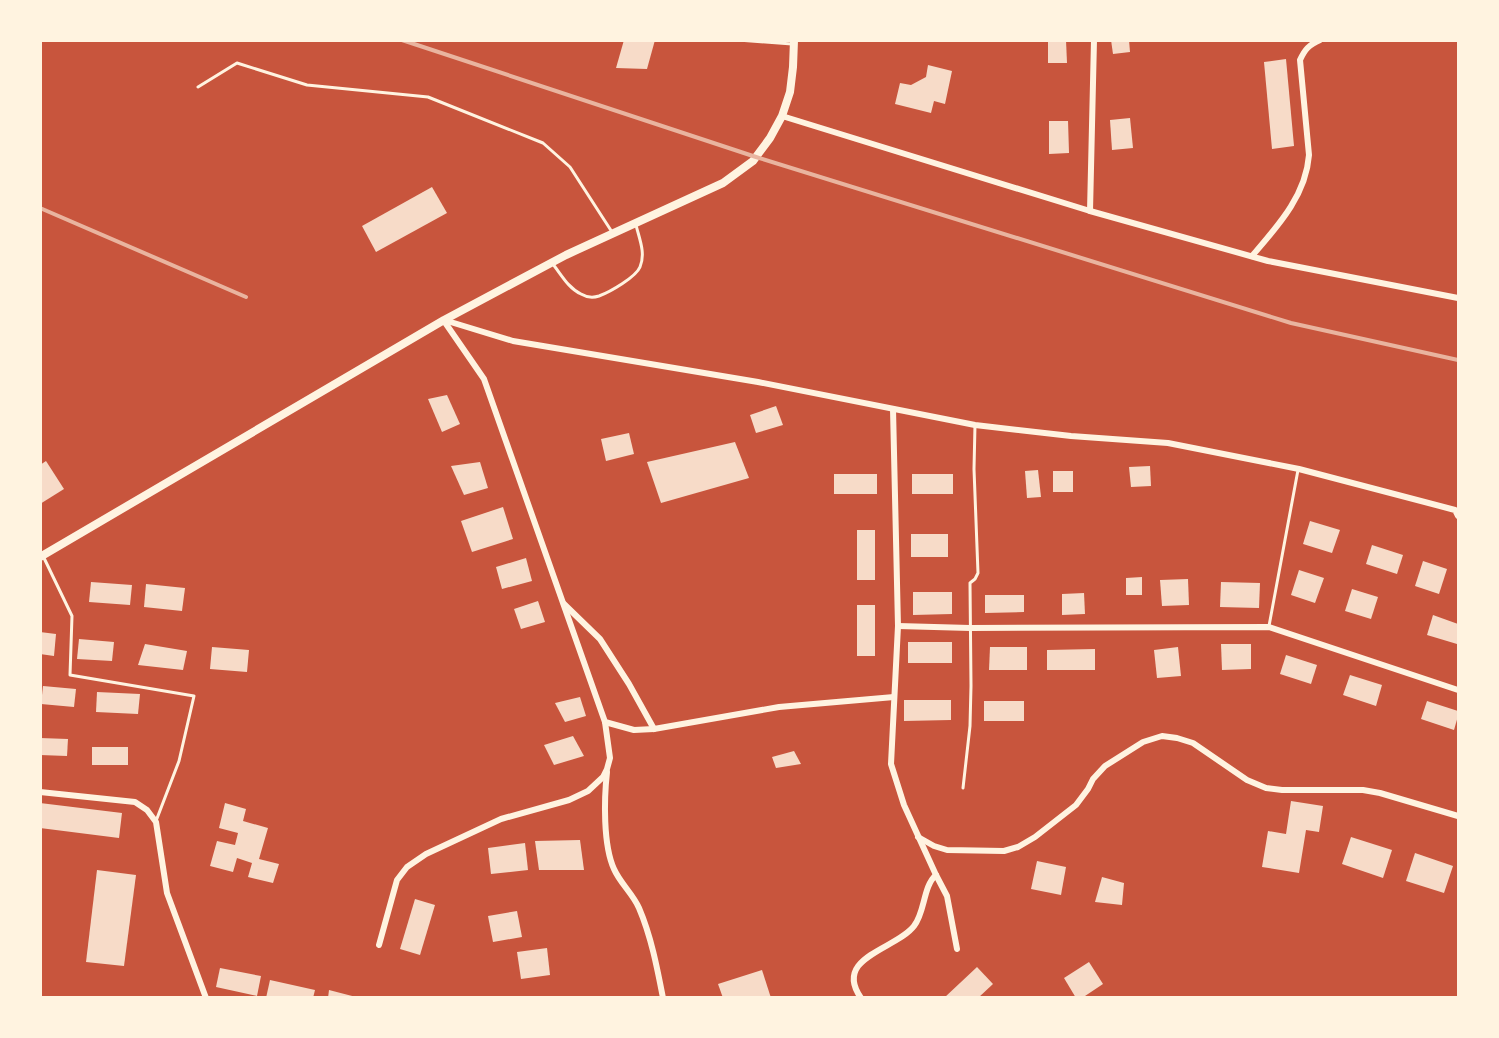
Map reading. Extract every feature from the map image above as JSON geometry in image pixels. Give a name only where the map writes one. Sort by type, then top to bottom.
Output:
[{"type":"street","points":[[1090,211],[1094,40]]},
{"type":"street","points":[[1252,256],[1287,214],[1306,173],[1309,155],[1300,60],[1304,51],[1320,40]]},
{"type":"street","points":[[42,557],[444,320],[552,263],[723,183],[753,161],[770,138],[782,116],[790,92],[794,67],[794,42]]},
{"type":"street","points":[[782,116],[1090,211],[1268,261],[1458,298]]},
{"type":"street","points":[[444,320],[513,341],[758,382],[975,425],[1168,444],[1299,469],[1455,510],[1458,516]]},
{"type":"street","points":[[444,320],[484,379],[605,723],[610,758],[604,797],[609,853],[614,870],[638,906],[655,956],[663,998]]},
{"type":"street","points":[[893,409],[898,626],[891,764],[904,805],[947,896],[957,949]]},
{"type":"street","points":[[561,600],[600,639],[654,729]]},
{"type":"street","points":[[898,626],[970,628],[1269,627],[1458,690]]},
{"type":"street","points":[[605,723],[634,730],[654,729],[779,707],[894,697]]},
{"type":"street","points":[[918,837],[947,850],[1004,851],[1018,847],[1035,837],[1076,805],[1093,779],[1105,766],[1143,742],[1162,736],[1193,743],[1247,780],[1266,788],[1363,790],[1458,816]]},
{"type":"street","points":[[379,945],[397,880],[407,867],[426,854],[501,819],[569,800],[588,791],[603,777],[607,769]]},
{"type":"street","points":[[40,792],[135,802],[147,810],[156,822],[167,893],[206,998]]},
{"type":"street","points":[[861,998],[855,982],[856,970],[862,961],[902,938],[915,926],[931,879],[936,875]]},
{"type":"lane","points":[[738,40],[794,42]]},
{"type":"lane","points":[[198,87],[237,63],[307,85],[428,98],[543,143],[570,167],[613,234]]},
{"type":"lane","points":[[552,263],[570,286],[580,294],[598,297],[633,277],[640,267],[642,250],[635,224]]},
{"type":"lane","points":[[963,788],[970,726],[970,583],[978,573],[974,469],[975,425]]},
{"type":"lane","points":[[1269,627],[1299,469]]},
{"type":"lane","points":[[42,557],[72,616],[70,675],[194,696],[179,761],[156,822]]},
{"type":"building","points":[[624,40],[655,40],[647,69],[616,68]]},
{"type":"building","points":[[1048,40],[1066,40],[1067,63],[1048,63]]},
{"type":"building","points":[[1111,40],[1129,40],[1130,52],[1113,54]]},
{"type":"building","points":[[1286,59],[1294,146],[1272,149],[1264,62]]},
{"type":"building","points":[[928,65],[952,71],[945,104],[934,101],[931,113],[895,104],[900,83],[911,85],[926,77]]},
{"type":"building","points":[[1130,118],[1133,148],[1112,150],[1110,120]]},
{"type":"building","points":[[1049,121],[1068,121],[1069,153],[1049,154]]},
{"type":"building","points":[[432,187],[447,213],[376,252],[362,226]]},
{"type":"building","points":[[447,395],[460,424],[442,432],[428,399]]},
{"type":"building","points":[[776,406],[783,425],[756,433],[750,415]]},
{"type":"building","points":[[629,433],[634,454],[606,461],[601,439]]},
{"type":"building","points":[[735,442],[749,478],[661,503],[647,462]]},
{"type":"building","points":[[46,461],[64,489],[40,504],[40,465]]},
{"type":"building","points":[[480,462],[488,488],[464,495],[451,466]]},
{"type":"building","points":[[1150,466],[1151,486],[1131,487],[1129,467]]},
{"type":"building","points":[[1038,470],[1041,497],[1027,498],[1025,471]]},
{"type":"building","points":[[1053,471],[1073,471],[1073,492],[1053,492]]},
{"type":"building","points":[[834,474],[877,474],[877,494],[834,494]]},
{"type":"building","points":[[912,474],[953,474],[953,494],[912,494]]},
{"type":"building","points":[[503,507],[513,539],[472,552],[461,521]]},
{"type":"building","points":[[1310,521],[1340,530],[1332,553],[1303,544]]},
{"type":"building","points":[[857,530],[875,530],[875,580],[857,580]]},
{"type":"building","points":[[911,534],[948,534],[948,557],[911,557]]},
{"type":"building","points":[[1372,545],[1403,555],[1397,574],[1366,564]]},
{"type":"building","points":[[526,558],[532,581],[502,589],[496,567]]},
{"type":"building","points":[[1423,561],[1447,569],[1439,594],[1415,586]]},
{"type":"building","points":[[1299,570],[1324,578],[1315,603],[1291,595]]},
{"type":"building","points":[[1142,577],[1142,595],[1126,595],[1126,578]]},
{"type":"building","points":[[1188,579],[1189,605],[1162,606],[1160,580]]},
{"type":"building","points":[[91,582],[132,585],[130,605],[89,602]]},
{"type":"building","points":[[1221,582],[1260,583],[1259,608],[1220,607]]},
{"type":"building","points":[[146,584],[185,588],[182,611],[144,607]]},
{"type":"building","points":[[1352,589],[1378,597],[1371,619],[1345,611]]},
{"type":"building","points":[[913,592],[952,592],[952,614],[913,615]]},
{"type":"building","points":[[1084,593],[1085,614],[1062,615],[1062,594]]},
{"type":"building","points":[[985,595],[1024,595],[1024,612],[985,613]]},
{"type":"building","points":[[538,601],[545,622],[521,629],[514,609]]},
{"type":"building","points":[[857,605],[875,605],[875,656],[857,656]]},
{"type":"building","points":[[1433,615],[1458,624],[1457,644],[1427,635]]},
{"type":"building","points":[[40,632],[56,634],[54,656],[40,654]]},
{"type":"building","points":[[79,639],[114,642],[112,661],[77,659]]},
{"type":"building","points":[[908,642],[952,642],[952,663],[908,663]]},
{"type":"building","points":[[145,644],[187,651],[183,670],[138,665]]},
{"type":"building","points":[[1221,644],[1251,644],[1251,669],[1222,670]]},
{"type":"building","points":[[212,647],[249,650],[247,672],[210,669]]},
{"type":"building","points":[[990,647],[1027,647],[1027,670],[989,670]]},
{"type":"building","points":[[1178,647],[1181,676],[1157,678],[1154,650]]},
{"type":"building","points":[[1095,649],[1095,670],[1047,670],[1047,650]]},
{"type":"building","points":[[1286,655],[1317,665],[1311,684],[1280,674]]},
{"type":"building","points":[[1350,675],[1382,685],[1376,706],[1343,695]]},
{"type":"building","points":[[43,686],[76,689],[74,707],[41,704]]},
{"type":"building","points":[[97,692],[140,694],[138,714],[96,712]]},
{"type":"building","points":[[580,697],[586,716],[565,722],[555,703]]},
{"type":"building","points":[[904,700],[951,700],[951,720],[904,721]]},
{"type":"building","points":[[984,701],[1024,701],[1024,721],[984,721]]},
{"type":"building","points":[[1427,701],[1458,711],[1454,730],[1421,719]]},
{"type":"building","points":[[573,736],[584,756],[554,765],[544,745]]},
{"type":"building","points":[[40,738],[68,739],[67,756],[40,755]]},
{"type":"building","points":[[92,747],[128,747],[128,765],[92,765]]},
{"type":"building","points":[[794,751],[801,764],[776,768],[772,757]]},
{"type":"building","points":[[1291,801],[1323,806],[1319,832],[1306,830],[1299,873],[1262,867],[1268,831],[1286,834]]},
{"type":"building","points":[[40,803],[122,813],[119,838],[40,828]]},
{"type":"building","points":[[225,803],[246,809],[243,821],[268,828],[259,859],[279,864],[273,883],[248,877],[252,863],[237,858],[233,872],[210,866],[217,841],[235,845],[238,833],[219,828]]},
{"type":"building","points":[[1351,837],[1392,850],[1383,878],[1342,864]]},
{"type":"building","points":[[580,840],[584,870],[539,870],[535,841]]},
{"type":"building","points":[[525,843],[528,870],[491,874],[488,848]]},
{"type":"building","points":[[1415,853],[1453,866],[1444,893],[1406,881]]},
{"type":"building","points":[[1037,861],[1066,867],[1061,895],[1031,889]]},
{"type":"building","points":[[97,870],[136,875],[124,966],[86,962]]},
{"type":"building","points":[[1102,877],[1124,883],[1122,905],[1095,902]]},
{"type":"building","points":[[415,899],[435,905],[420,955],[400,949]]},
{"type":"building","points":[[517,911],[522,937],[493,942],[488,916]]},
{"type":"building","points":[[547,948],[550,975],[521,979],[517,952]]},
{"type":"building","points":[[1089,962],[1103,984],[1082,998],[1076,998],[1064,978]]},
{"type":"building","points":[[977,967],[993,984],[978,998],[944,998]]},
{"type":"building","points":[[220,968],[261,976],[257,996],[216,987]]},
{"type":"building","points":[[762,970],[771,998],[723,998],[718,984]]},
{"type":"building","points":[[270,980],[315,990],[313,998],[266,998]]},
{"type":"building","points":[[329,990],[356,997],[356,998],[328,998]]},
{"type":"railway","points":[[402,40],[756,157],[1291,323],[1458,360]]},
{"type":"railway","points":[[40,208],[246,297]]}]
